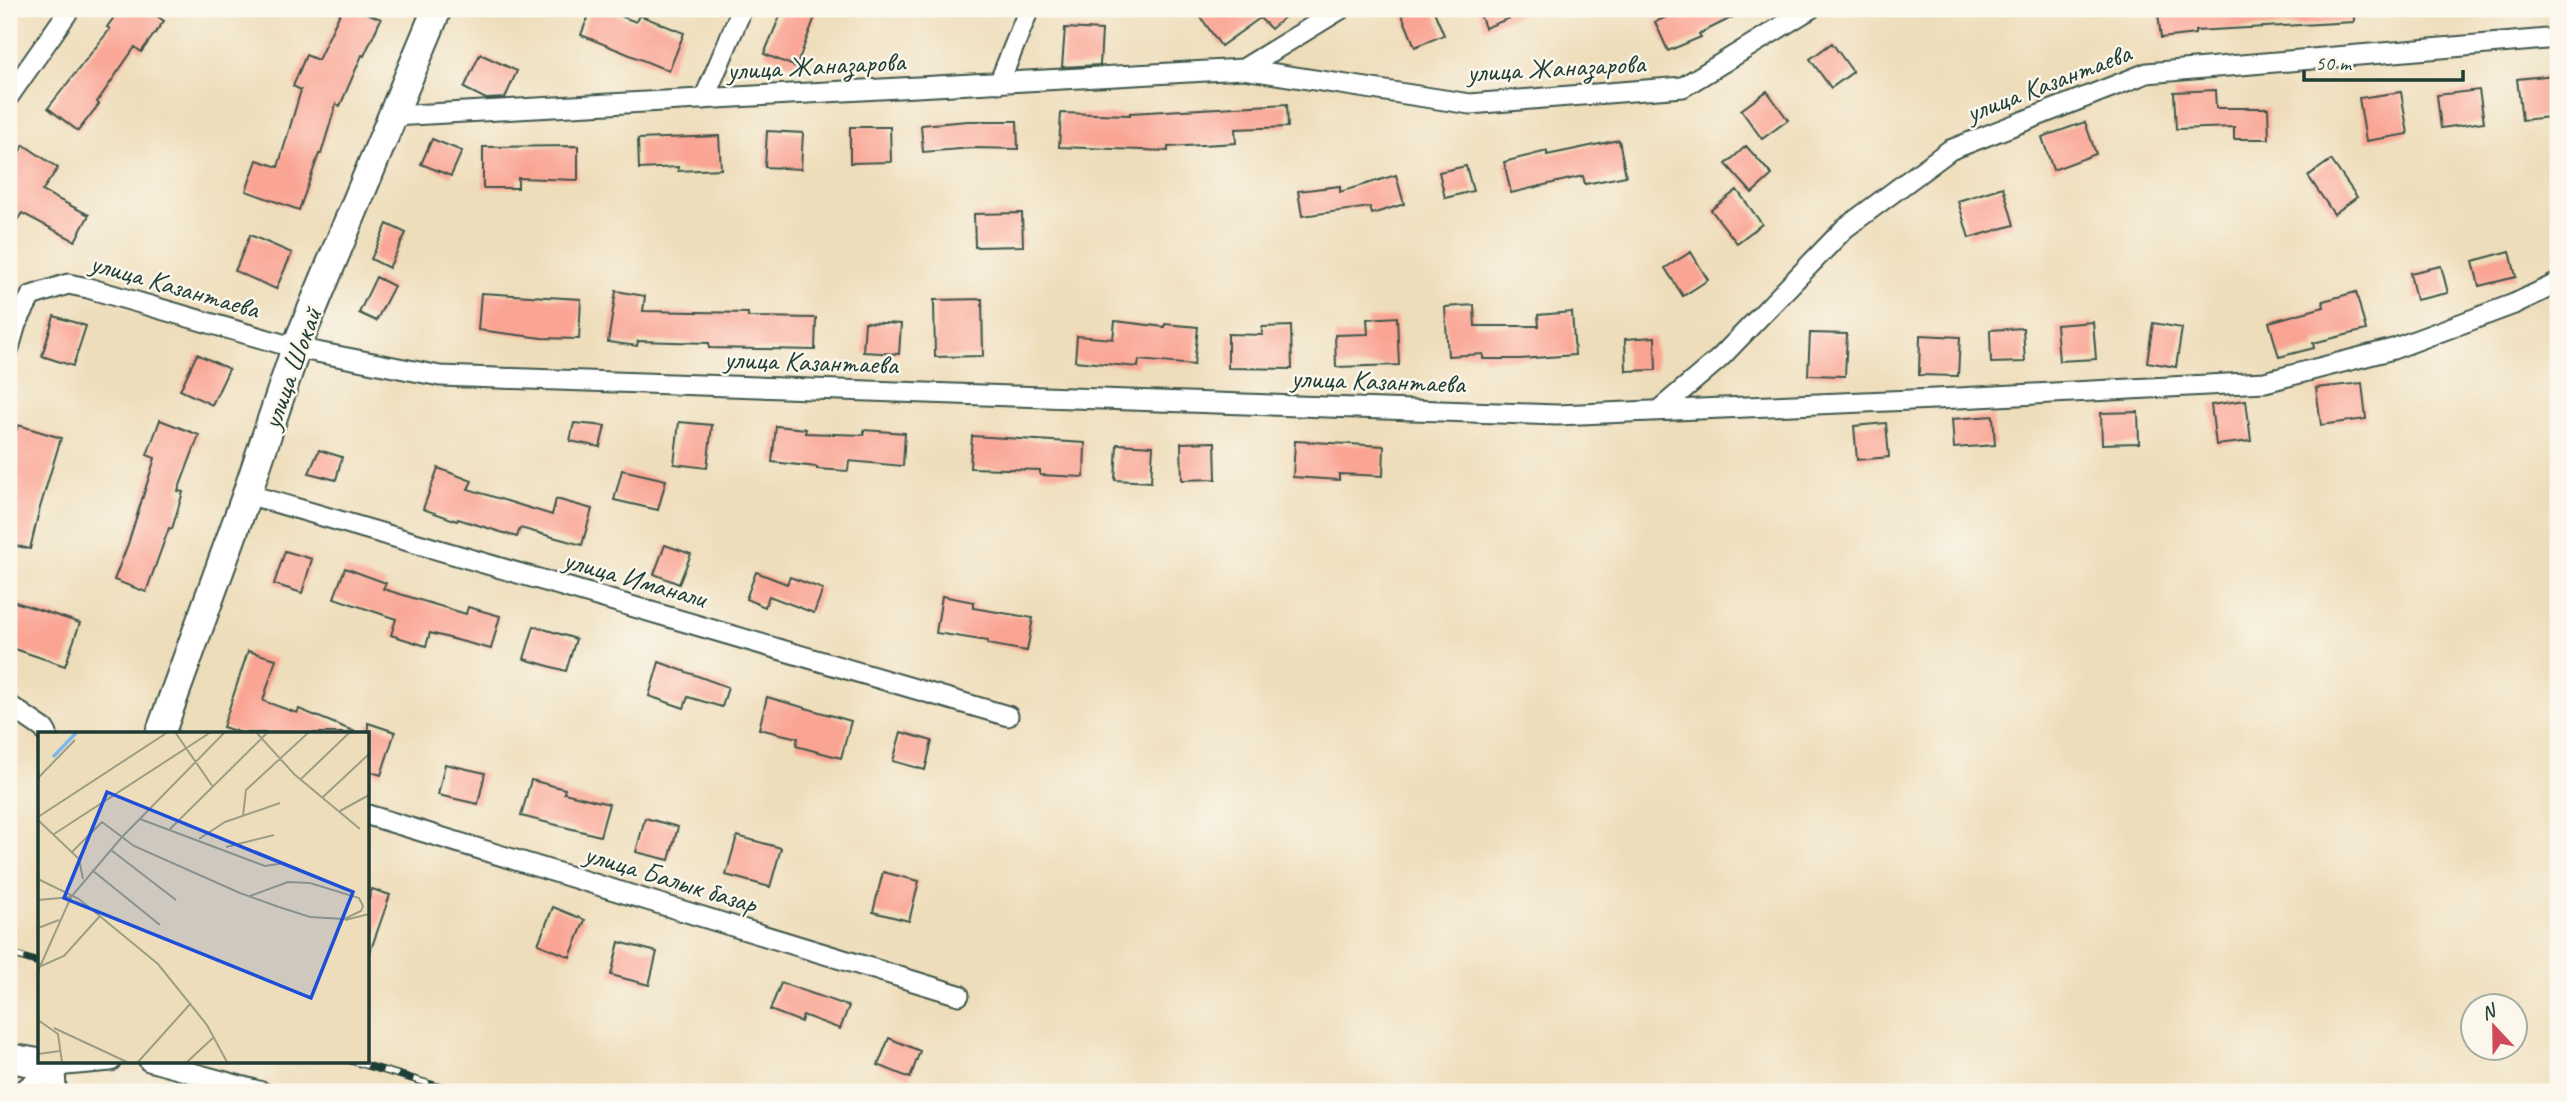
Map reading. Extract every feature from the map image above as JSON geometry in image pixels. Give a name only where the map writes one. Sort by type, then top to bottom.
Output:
[{"type":"street","points":[[9,96],[70,9]]},
{"type":"street","name":"улица Шокай","points":[[160,732],[247,494],[296,348],[437,9]]},
{"type":"street","points":[[704,99],[742,9]]},
{"type":"street","points":[[999,83],[1029,9]]},
{"type":"street","name":"улица Жаназарова","points":[[1243,69],[1341,9]]},
{"type":"street","name":"улица Жаназарова","points":[[393,116],[1243,69],[1470,104],[1683,87],[1810,9]]},
{"type":"street","name":"улица Казантаева","points":[[1659,410],[1720,358],[1845,228],[1950,149],[2147,73],[2558,38]]},
{"type":"street","name":"улица Казантаева","points":[[9,348],[16,324],[31,296],[68,284],[296,348],[440,376],[1557,415],[2265,382],[2393,349],[2514,304],[2558,283]]},
{"type":"street","points":[[2514,304],[2558,291]]},
{"type":"street","name":"улица Иманали","points":[[247,494],[1008,716]]},
{"type":"street","points":[[9,705],[46,732]]},
{"type":"street","name":"улица Балык базар","points":[[369,815],[959,995]]},
{"type":"street","points":[[9,1058],[56,1073]]},
{"type":"street","points":[[21,1092],[56,1073],[106,1062]]},
{"type":"street","points":[[153,1062],[262,1092]]},
{"type":"building","points":[[120,9],[147,9],[164,21],[141,52],[135,47],[97,102],[99,104],[78,131],[48,108],[110,29],[107,27]]},
{"type":"building","points":[[342,9],[357,9],[381,19],[340,106],[336,104],[321,154],[299,210],[246,191],[257,160],[278,167],[301,90],[293,86],[306,55],[318,60]]},
{"type":"building","points":[[591,9],[602,9],[636,22],[639,15],[684,33],[669,71],[581,35]]},
{"type":"building","points":[[783,9],[818,9],[796,67],[764,54]]},
{"type":"building","points":[[1195,9],[1294,9],[1271,29],[1260,18],[1221,46]]},
{"type":"building","points":[[1417,9],[1433,9],[1444,35],[1415,47],[1402,15]]},
{"type":"building","points":[[1478,9],[1530,9],[1530,10],[1485,28]]},
{"type":"building","points":[[1685,9],[1749,9],[1699,34],[1701,37],[1668,51],[1655,22]]},
{"type":"building","points":[[2190,9],[2354,9],[2354,22],[2195,31],[2195,34],[2161,38],[2158,13]]},
{"type":"building","points":[[1065,28],[1102,30],[1100,65],[1062,67]]},
{"type":"building","points":[[1832,43],[1853,72],[1831,88],[1810,59]]},
{"type":"building","points":[[480,54],[517,71],[505,98],[486,99],[464,88]]},
{"type":"building","points":[[2554,75],[2558,116],[2522,120],[2517,79]]},
{"type":"building","points":[[2215,90],[2216,108],[2268,108],[2269,139],[2234,139],[2234,127],[2176,129],[2174,92]]},
{"type":"building","points":[[2479,90],[2484,122],[2441,128],[2437,95]]},
{"type":"building","points":[[1767,91],[1788,120],[1762,139],[1741,110]]},
{"type":"building","points":[[2401,92],[2408,134],[2366,141],[2359,98]]},
{"type":"building","points":[[1287,104],[1288,127],[1235,129],[1236,143],[1168,147],[1168,151],[1059,147],[1061,113],[1130,115]]},
{"type":"building","points":[[1017,121],[1018,149],[973,148],[923,152],[921,125]]},
{"type":"building","points":[[2085,122],[2096,154],[2053,170],[2042,137]]},
{"type":"building","points":[[850,127],[890,127],[891,162],[850,163]]},
{"type":"building","points":[[767,131],[803,133],[801,169],[765,167]]},
{"type":"building","points":[[719,136],[721,169],[639,169],[638,139]]},
{"type":"building","points":[[432,139],[462,151],[451,176],[421,164]]},
{"type":"building","points":[[1619,140],[1626,176],[1585,184],[1583,176],[1511,193],[1504,162],[1547,151],[1547,155]]},
{"type":"building","points":[[24,145],[58,168],[42,191],[89,215],[75,241],[22,213],[9,232],[9,167]]},
{"type":"building","points":[[578,146],[578,180],[518,178],[518,188],[483,188],[483,147]]},
{"type":"building","points":[[1746,146],[1772,175],[1752,193],[1726,164]]},
{"type":"building","points":[[2331,160],[2357,197],[2334,214],[2308,176]]},
{"type":"building","points":[[1466,166],[1473,191],[1445,198],[1439,172]]},
{"type":"building","points":[[1396,175],[1404,204],[1372,214],[1370,207],[1302,216],[1298,191],[1340,186],[1340,192]]},
{"type":"building","points":[[2003,187],[2014,225],[1969,238],[1958,201]]},
{"type":"building","points":[[1737,190],[1762,224],[1737,243],[1711,210]]},
{"type":"building","points":[[1022,213],[1023,246],[975,247],[974,214]]},
{"type":"building","points":[[387,224],[406,233],[389,268],[371,259]]},
{"type":"building","points":[[250,235],[292,253],[276,289],[235,271]]},
{"type":"building","points":[[2510,251],[2516,277],[2479,286],[2473,261]]},
{"type":"building","points":[[1691,252],[1708,280],[1683,296],[1665,268]]},
{"type":"building","points":[[2441,266],[2448,293],[2416,300],[2410,273]]},
{"type":"building","points":[[376,277],[394,286],[376,321],[359,313]]},
{"type":"building","points":[[616,291],[645,296],[643,311],[748,313],[748,317],[816,318],[815,350],[709,348],[709,343],[638,341],[637,346],[608,342]]},
{"type":"building","points":[[2356,292],[2366,330],[2313,343],[2314,348],[2279,357],[2269,322],[2324,307],[2323,301]]},
{"type":"building","points":[[481,293],[581,299],[579,339],[542,338],[478,330]]},
{"type":"building","points":[[982,299],[983,356],[935,357],[934,300]]},
{"type":"building","points":[[1474,305],[1475,326],[1539,326],[1538,315],[1572,312],[1575,355],[1520,359],[1483,359],[1483,354],[1448,356],[1445,307]]},
{"type":"building","points":[[54,316],[86,326],[73,366],[42,356]]},
{"type":"building","points":[[1397,317],[1399,365],[1336,367],[1335,335],[1368,334],[1367,319]]},
{"type":"building","points":[[1115,321],[1165,327],[1165,324],[1198,327],[1194,365],[1139,360],[1138,367],[1075,361],[1077,336],[1113,339]]},
{"type":"building","points":[[865,322],[901,324],[899,354],[863,352]]},
{"type":"building","points":[[2093,322],[2096,359],[2059,361],[2056,325]]},
{"type":"building","points":[[2153,323],[2182,328],[2176,367],[2147,362]]},
{"type":"building","points":[[1291,326],[1292,369],[1228,368],[1228,334],[1262,335],[1262,327]]},
{"type":"building","points":[[2023,328],[2025,362],[1991,363],[1990,330]]},
{"type":"building","points":[[1810,333],[1847,334],[1845,376],[1808,375]]},
{"type":"building","points":[[1920,335],[1960,337],[1958,376],[1919,375]]},
{"type":"building","points":[[1655,337],[1656,370],[1626,371],[1625,339]]},
{"type":"building","points":[[197,354],[229,369],[212,405],[180,390]]},
{"type":"building","points":[[2362,383],[2366,419],[2321,425],[2316,388]]},
{"type":"building","points":[[2246,400],[2251,441],[2216,445],[2211,405]]},
{"type":"building","points":[[2138,412],[2139,443],[2102,444],[2101,413]]},
{"type":"building","points":[[1993,416],[1995,445],[1954,448],[1952,419]]},
{"type":"building","points":[[160,420],[199,435],[178,491],[183,492],[172,529],[169,528],[146,592],[114,580],[155,458],[147,455]]},
{"type":"building","points":[[679,422],[712,425],[707,468],[674,464]]},
{"type":"building","points":[[574,423],[605,426],[600,447],[570,441]]},
{"type":"building","points":[[1886,423],[1889,457],[1857,460],[1854,426]]},
{"type":"building","points":[[18,425],[61,438],[30,549],[9,544],[9,455]]},
{"type":"building","points":[[776,426],[806,429],[805,433],[864,435],[864,430],[905,433],[903,466],[849,461],[848,471],[772,462]]},
{"type":"building","points":[[972,436],[1085,443],[1084,477],[1040,475],[1040,470],[970,468]]},
{"type":"building","points":[[1295,441],[1384,446],[1383,476],[1339,474],[1339,480],[1293,477]]},
{"type":"building","points":[[1215,442],[1216,479],[1182,480],[1181,443]]},
{"type":"building","points":[[1117,444],[1153,446],[1151,482],[1115,480]]},
{"type":"building","points":[[319,450],[342,457],[336,480],[309,473]]},
{"type":"building","points":[[438,468],[472,481],[468,489],[552,515],[556,499],[592,509],[582,545],[520,528],[517,537],[423,509]]},
{"type":"building","points":[[622,470],[666,480],[658,510],[614,500]]},
{"type":"building","points":[[665,545],[691,554],[679,584],[654,574]]},
{"type":"building","points":[[285,551],[312,559],[302,593],[274,584]]},
{"type":"building","points":[[345,568],[386,583],[383,589],[466,614],[468,607],[500,616],[491,649],[430,633],[426,646],[391,635],[396,619],[334,598]]},
{"type":"building","points":[[756,572],[787,584],[790,577],[823,589],[814,613],[769,596],[765,607],[746,599]]},
{"type":"building","points":[[942,596],[974,602],[973,608],[1033,618],[1027,651],[987,644],[988,641],[936,633]]},
{"type":"building","points":[[9,600],[80,623],[65,666],[9,647]]},
{"type":"building","points":[[534,626],[576,639],[566,671],[524,659]]},
{"type":"building","points":[[248,651],[276,659],[263,701],[297,713],[299,709],[356,732],[239,732],[223,727]]},
{"type":"building","points":[[659,662],[728,687],[722,707],[688,697],[684,708],[649,696]]},
{"type":"building","points":[[767,697],[851,721],[841,758],[796,746],[798,738],[759,729]]},
{"type":"building","points":[[368,723],[395,732],[381,775],[369,771]]},
{"type":"building","points":[[901,732],[932,741],[925,770],[893,761]]},
{"type":"building","points":[[445,764],[485,773],[478,804],[438,795]]},
{"type":"building","points":[[531,780],[565,789],[564,793],[609,804],[600,836],[521,816]]},
{"type":"building","points":[[645,818],[678,827],[669,860],[636,852]]},
{"type":"building","points":[[737,836],[781,848],[770,887],[726,875]]},
{"type":"building","points":[[883,872],[919,881],[909,921],[873,912]]},
{"type":"building","points":[[372,889],[390,895],[370,952],[369,952],[369,899]]},
{"type":"building","points":[[553,907],[585,920],[570,957],[538,944]]},
{"type":"building","points":[[619,942],[657,952],[649,985],[611,975]]},
{"type":"building","points":[[781,983],[849,1006],[840,1029],[803,1015],[801,1022],[770,1010]]},
{"type":"building","points":[[889,1038],[920,1051],[910,1078],[878,1065]]},
{"type":"railway","points":[[9,953],[38,962]]},
{"type":"railway","points":[[355,1062],[457,1092]]}]
